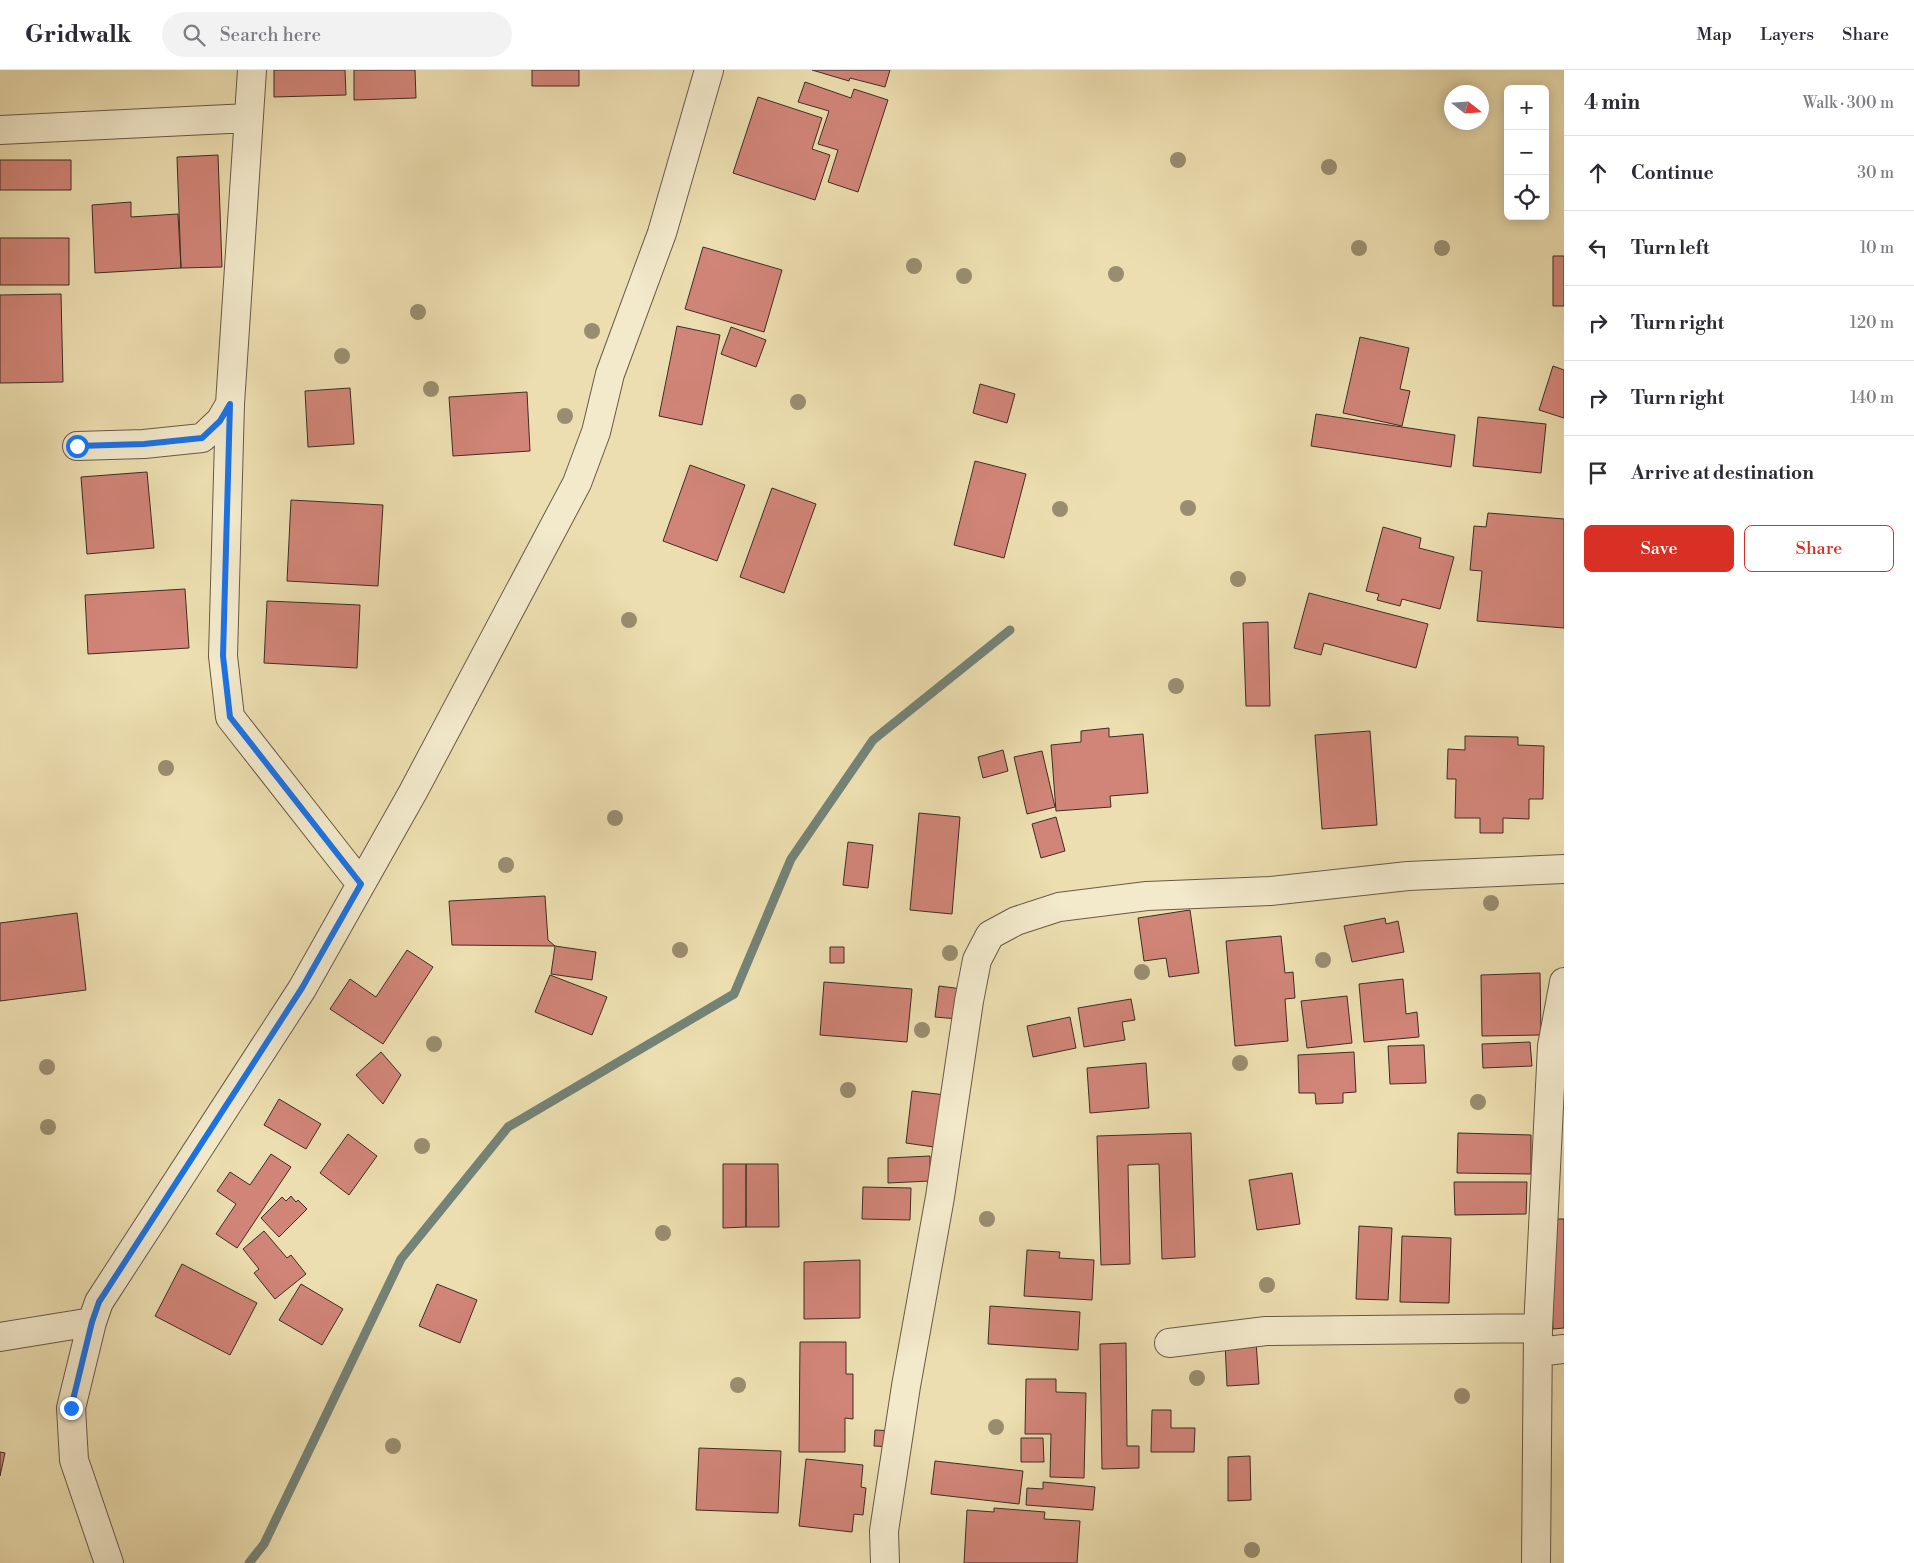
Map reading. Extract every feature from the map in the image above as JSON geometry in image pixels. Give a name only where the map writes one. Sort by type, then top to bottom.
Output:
[{"type":"street","points":[[252,70],[230,404],[223,656],[230,717],[361,884]]},
{"type":"street","points":[[108,1563],[74,1460],[71,1408],[92,1322],[99,1302],[302,988],[413,792],[577,483],[596,432],[610,374],[662,232],[709,70]]},
{"type":"street","points":[[0,130],[249,118]]},
{"type":"street","points":[[77,446],[144,444],[202,438],[220,421],[230,404]]},
{"type":"street","points":[[885,1563],[884,1531],[906,1386],[940,1197],[969,1002],[977,960],[990,935],[1016,921],[1059,907],[1147,896],[1270,891],[1408,876],[1564,869]]},
{"type":"street","points":[[1536,1563],[1547,1343],[1552,1046],[1564,982]]},
{"type":"street","points":[[0,1337],[92,1322]]},
{"type":"street","points":[[1169,1343],[1280,1330],[1547,1343]]},
{"type":"building","points":[[274,70],[345,70],[346,95],[274,97]]},
{"type":"building","points":[[354,70],[415,70],[416,98],[354,100]]},
{"type":"building","points":[[532,70],[579,70],[579,86],[532,86]]},
{"type":"building","points":[[812,70],[890,70],[885,87],[850,78],[849,81]]},
{"type":"building","points":[[805,82],[851,98],[854,89],[888,100],[858,192],[828,182],[838,150],[818,144],[829,111],[798,102]]},
{"type":"building","points":[[758,97],[822,118],[812,149],[830,155],[815,200],[733,173]]},
{"type":"building","points":[[218,155],[222,267],[181,268],[177,157]]},
{"type":"building","points":[[0,160],[71,160],[71,190],[0,190]]},
{"type":"building","points":[[131,202],[131,217],[178,214],[181,268],[95,273],[92,205]]},
{"type":"building","points":[[0,238],[69,238],[69,285],[0,285]]},
{"type":"building","points":[[703,247],[782,270],[764,332],[685,309]]},
{"type":"building","points":[[1553,256],[1564,256],[1564,306],[1553,306]]},
{"type":"building","points":[[61,294],[63,382],[0,383],[0,295]]},
{"type":"building","points":[[677,326],[720,335],[702,425],[659,416]]},
{"type":"building","points":[[731,327],[766,340],[756,367],[721,354]]},
{"type":"building","points":[[1360,337],[1409,348],[1400,389],[1410,391],[1402,426],[1343,413]]},
{"type":"building","points":[[1553,366],[1564,370],[1564,418],[1539,410]]},
{"type":"building","points":[[980,384],[1015,394],[1007,423],[973,413]]},
{"type":"building","points":[[350,388],[354,444],[308,447],[305,391]]},
{"type":"building","points":[[527,392],[530,451],[453,456],[449,397]]},
{"type":"building","points":[[1316,414],[1455,435],[1451,467],[1311,446]]},
{"type":"building","points":[[1478,417],[1546,424],[1541,473],[1473,466]]},
{"type":"building","points":[[975,461],[1026,474],[1004,558],[954,545]]},
{"type":"building","points":[[690,465],[745,485],[717,561],[663,541]]},
{"type":"building","points":[[147,472],[154,548],[87,554],[81,477]]},
{"type":"building","points":[[772,488],[816,504],[784,593],[740,577]]},
{"type":"building","points":[[291,500],[383,505],[378,586],[287,581]]},
{"type":"building","points":[[1488,513],[1564,519],[1564,628],[1477,621],[1482,571],[1470,570],[1474,526],[1486,527]]},
{"type":"building","points":[[1383,527],[1421,538],[1419,548],[1454,557],[1440,609],[1402,599],[1400,606],[1377,600],[1379,594],[1366,591]]},
{"type":"building","points":[[185,589],[189,648],[88,654],[85,595]]},
{"type":"building","points":[[1309,593],[1428,624],[1416,668],[1324,643],[1321,655],[1294,648]]},
{"type":"building","points":[[267,601],[360,605],[357,668],[264,663]]},
{"type":"building","points":[[1268,622],[1270,706],[1246,706],[1243,623]]},
{"type":"building","points":[[1109,728],[1109,737],[1143,734],[1148,793],[1110,796],[1111,807],[1056,811],[1051,745],[1081,742],[1081,731]]},
{"type":"building","points":[[1370,731],[1377,825],[1322,829],[1315,735]]},
{"type":"building","points":[[1465,736],[1518,737],[1518,745],[1544,746],[1543,799],[1529,799],[1529,819],[1503,818],[1503,833],[1480,833],[1480,818],[1455,818],[1456,779],[1447,779],[1448,749],[1465,750]]},
{"type":"building","points":[[1003,750],[1008,771],[983,778],[978,757]]},
{"type":"building","points":[[1042,751],[1055,807],[1027,814],[1014,757]]},
{"type":"building","points":[[919,813],[960,817],[952,914],[910,910]]},
{"type":"building","points":[[1056,817],[1065,851],[1041,858],[1032,824]]},
{"type":"building","points":[[848,842],[873,845],[868,888],[843,885]]},
{"type":"building","points":[[545,896],[548,940],[555,946],[452,945],[449,901]]},
{"type":"building","points":[[1190,910],[1199,973],[1169,977],[1166,958],[1144,961],[1138,918]]},
{"type":"building","points":[[77,913],[86,990],[0,1001],[0,923]]},
{"type":"building","points":[[1385,918],[1386,924],[1398,921],[1404,952],[1352,962],[1344,926]]},
{"type":"building","points":[[1281,936],[1285,973],[1293,972],[1295,998],[1285,999],[1288,1041],[1235,1046],[1226,941]]},
{"type":"building","points":[[555,946],[596,952],[592,980],[551,974]]},
{"type":"building","points":[[830,947],[844,947],[844,963],[830,963]]},
{"type":"building","points":[[407,950],[433,967],[383,1044],[330,1009],[350,979],[376,997]]},
{"type":"building","points":[[1540,973],[1541,1035],[1482,1036],[1481,975]]},
{"type":"building","points":[[550,975],[607,997],[592,1035],[535,1012]]},
{"type":"building","points":[[1403,979],[1406,1014],[1417,1012],[1419,1037],[1364,1042],[1359,984]]},
{"type":"building","points":[[824,982],[912,989],[907,1042],[820,1035]]},
{"type":"building","points":[[939,986],[962,989],[958,1019],[935,1017]]},
{"type":"building","points":[[1347,996],[1352,1043],[1307,1048],[1301,1001]]},
{"type":"building","points":[[1131,999],[1135,1020],[1122,1022],[1125,1040],[1084,1047],[1078,1008]]},
{"type":"building","points":[[1070,1017],[1076,1048],[1033,1057],[1027,1026]]},
{"type":"building","points":[[1530,1042],[1532,1066],[1483,1068],[1482,1044]]},
{"type":"building","points":[[1424,1045],[1426,1083],[1390,1084],[1388,1046]]},
{"type":"building","points":[[381,1052],[401,1075],[383,1104],[356,1075]]},
{"type":"building","points":[[1354,1052],[1356,1092],[1343,1093],[1343,1103],[1316,1104],[1315,1093],[1299,1093],[1298,1055]]},
{"type":"building","points":[[1146,1063],[1149,1108],[1090,1113],[1087,1068]]},
{"type":"building","points":[[912,1091],[946,1095],[942,1126],[937,1125],[934,1147],[906,1143]]},
{"type":"building","points":[[279,1099],[321,1124],[306,1149],[264,1125]]},
{"type":"building","points":[[1191,1133],[1195,1257],[1162,1259],[1159,1164],[1128,1165],[1130,1264],[1101,1265],[1097,1136]]},
{"type":"building","points":[[1458,1133],[1531,1135],[1531,1174],[1457,1173]]},
{"type":"building","points":[[348,1134],[377,1156],[349,1195],[320,1173]]},
{"type":"building","points":[[271,1154],[291,1167],[237,1248],[216,1234],[236,1204],[217,1191],[230,1172],[250,1185]]},
{"type":"building","points":[[930,1156],[930,1181],[888,1183],[888,1158]]},
{"type":"building","points":[[723,1164],[746,1164],[746,1227],[723,1228]]},
{"type":"building","points":[[746,1164],[778,1164],[779,1227],[746,1227]]},
{"type":"building","points":[[1292,1173],[1300,1224],[1257,1230],[1249,1180]]},
{"type":"building","points":[[1454,1182],[1527,1182],[1526,1214],[1455,1215]]},
{"type":"building","points":[[863,1187],[911,1188],[910,1220],[862,1219]]},
{"type":"building","points":[[291,1196],[296,1202],[298,1200],[307,1209],[279,1237],[261,1218],[282,1197],[286,1201]]},
{"type":"building","points":[[1548,1219],[1564,1219],[1564,1328],[1553,1329]]},
{"type":"building","points":[[1359,1226],[1392,1228],[1388,1300],[1356,1299]]},
{"type":"building","points":[[264,1231],[287,1258],[291,1255],[306,1274],[275,1299],[254,1273],[259,1269],[243,1249]]},
{"type":"building","points":[[1402,1236],[1451,1238],[1449,1303],[1400,1302]]},
{"type":"building","points":[[1027,1250],[1060,1252],[1059,1258],[1094,1260],[1092,1300],[1024,1296]]},
{"type":"building","points":[[860,1260],[860,1318],[804,1319],[804,1262]]},
{"type":"building","points":[[182,1264],[257,1303],[230,1355],[155,1316]]},
{"type":"building","points":[[301,1284],[343,1309],[322,1345],[279,1320]]},
{"type":"building","points":[[437,1284],[477,1300],[460,1343],[419,1326]]},
{"type":"building","points":[[990,1306],[1080,1312],[1078,1350],[988,1344]]},
{"type":"building","points":[[1256,1341],[1259,1384],[1227,1386],[1225,1343]]},
{"type":"building","points":[[800,1342],[846,1342],[846,1374],[853,1374],[853,1419],[845,1418],[845,1452],[799,1452]]},
{"type":"building","points":[[1126,1343],[1127,1446],[1139,1446],[1139,1468],[1102,1469],[1100,1344]]},
{"type":"building","points":[[1026,1379],[1056,1379],[1056,1392],[1086,1393],[1084,1478],[1050,1477],[1051,1434],[1025,1434]]},
{"type":"building","points":[[1152,1410],[1171,1410],[1171,1428],[1195,1428],[1194,1452],[1151,1452]]},
{"type":"building","points":[[875,1430],[895,1431],[894,1447],[874,1446]]},
{"type":"building","points":[[1021,1438],[1043,1438],[1044,1462],[1021,1462]]},
{"type":"building","points":[[699,1448],[781,1451],[778,1513],[696,1510]]},
{"type":"building","points":[[0,1452],[5,1453],[0,1476]]},
{"type":"building","points":[[1250,1456],[1251,1500],[1228,1501],[1228,1457]]},
{"type":"building","points":[[806,1459],[863,1465],[861,1487],[866,1488],[863,1515],[854,1514],[852,1532],[799,1526]]},
{"type":"building","points":[[935,1461],[1023,1471],[1019,1504],[931,1494]]},
{"type":"building","points":[[1043,1482],[1095,1487],[1093,1510],[1026,1505],[1027,1488],[1043,1489]]},
{"type":"building","points":[[994,1508],[1045,1512],[1044,1519],[1080,1521],[1077,1563],[964,1563],[967,1510],[994,1512]]},
{"type":"waterway","points":[[249,1563],[264,1544],[401,1259],[508,1127],[734,994],[791,859],[873,740],[1010,630]]},
{"type":"route","points":[[71,1408],[92,1322],[99,1302],[302,988],[361,884],[230,717],[223,656],[230,404],[220,421],[202,438],[144,444],[77,446]]}]
